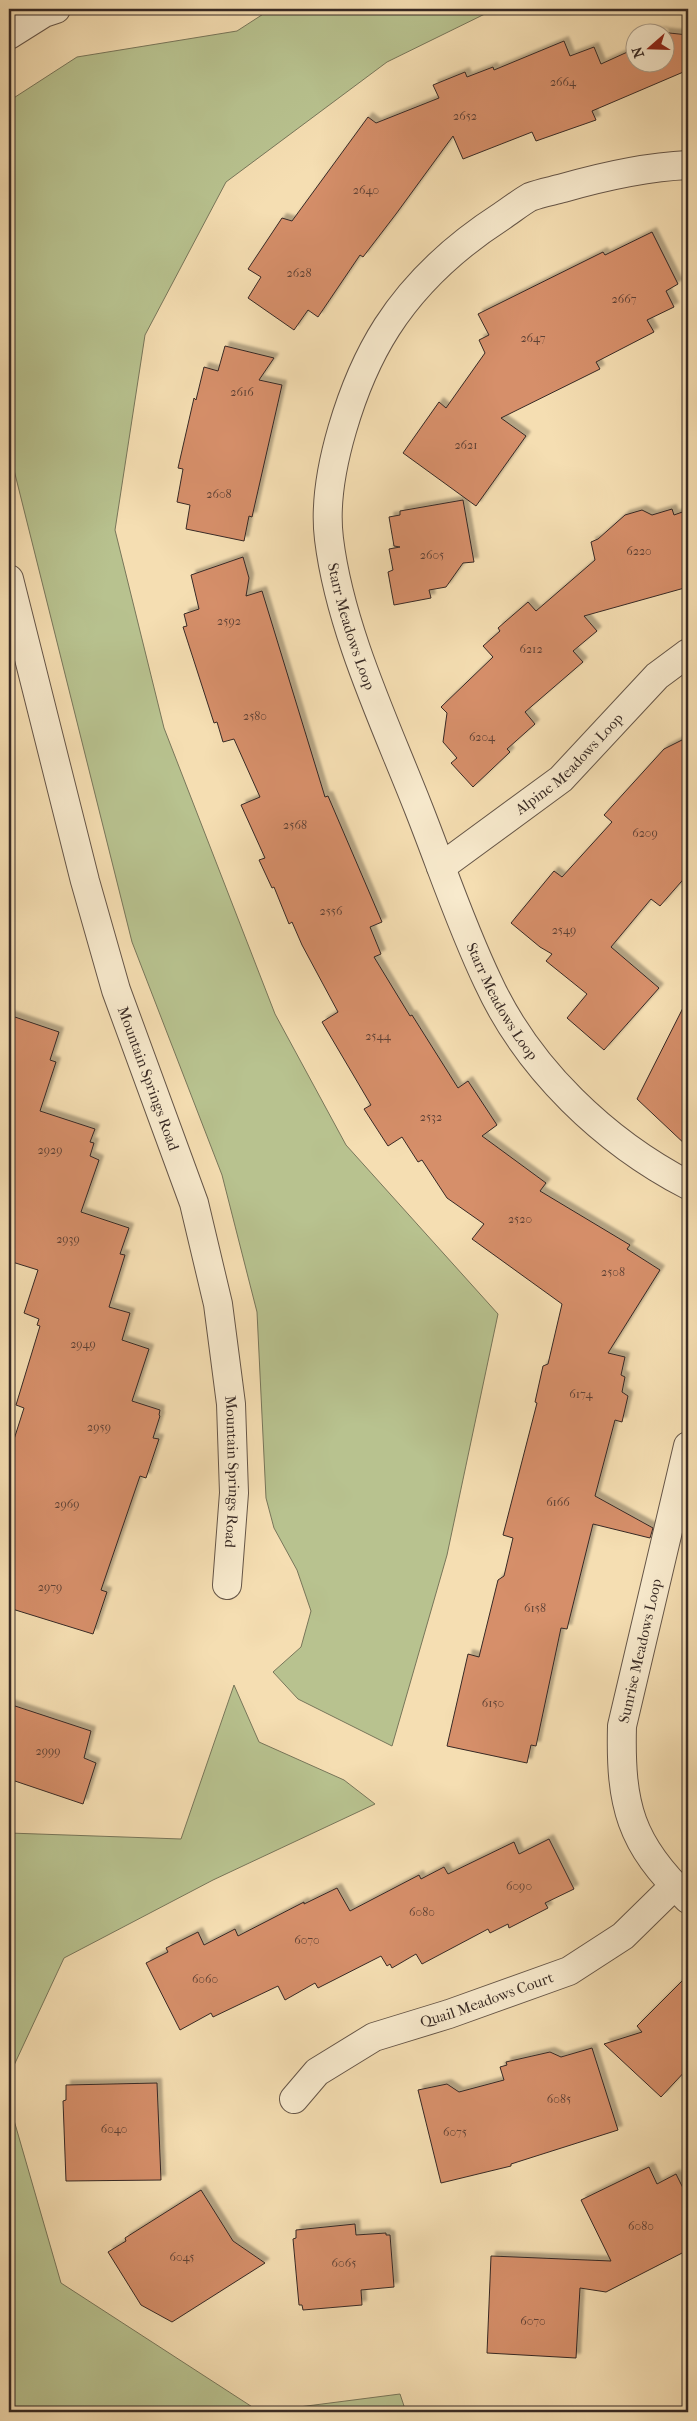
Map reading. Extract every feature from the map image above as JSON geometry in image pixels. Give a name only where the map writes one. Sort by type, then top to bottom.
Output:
[{"type":"street","points":[[9,35],[44,13],[56,9]]},
{"type":"street","name":"Starr Meadows Loop","points":[[688,164],[631,169],[531,197],[479,231],[432,271],[392,320],[360,380],[339,441],[329,490],[328,535],[336,584],[359,654],[441,867],[489,984],[524,1043],[562,1089],[606,1132],[661,1171],[688,1185]]},
{"type":"street","name":"Mountain Springs Road","points":[[9,579],[85,881],[114,981],[194,1203],[218,1304],[232,1414],[234,1494],[227,1585]]},
{"type":"street","name":"Alpine Meadows Loop","points":[[441,867],[561,779],[657,676],[688,652]]},
{"type":"street","name":"Sunrise Meadows Loop","points":[[681,1892],[641,1844],[627,1808],[621,1766],[622,1726],[688,1449]]},
{"type":"street","name":"Quail Meadows Court","points":[[294,2099],[317,2072],[374,2037],[449,2014],[568,1971],[623,1936],[681,1892]]},
{"type":"green space","points":[[271,9],[495,9],[387,62],[226,182],[145,335],[115,530],[164,728],[275,1014],[346,1145],[498,1314],[447,1555],[392,1746],[298,1699],[273,1672],[301,1647],[311,1611],[297,1570],[274,1528],[266,1498],[257,1312],[222,1175],[132,942],[9,450],[9,101],[77,57],[237,31]]},
{"type":"green space","points":[[234,1685],[259,1742],[344,1780],[375,1804],[213,1880],[64,1958],[9,2076],[9,1833],[181,1839]]},
{"type":"green space","points":[[9,2103],[61,2283],[260,2412],[9,2412]]},
{"type":"green space","points":[[400,2394],[406,2412],[260,2412]]},
{"type":"building","points":[[674,33],[688,35],[688,70],[592,111],[596,120],[536,141],[532,132],[463,159],[453,136],[363,257],[360,255],[318,317],[308,310],[294,330],[248,298],[261,277],[248,269],[282,218],[292,221],[368,117],[376,123],[439,98],[433,85],[465,72],[467,77],[493,67],[494,70],[564,41],[570,56],[594,47],[601,64],[624,54],[624,72],[674,72]]},
{"type":"building","points":[[652,232],[678,284],[666,291],[674,307],[647,320],[654,332],[596,362],[600,369],[501,418],[526,436],[476,506],[403,453],[439,402],[446,408],[485,353],[479,340],[489,335],[478,314],[603,252],[605,255]]},
{"type":"building","points":[[225,346],[274,358],[259,380],[282,385],[252,517],[249,516],[244,541],[186,529],[190,505],[177,502],[183,469],[178,468],[194,398],[196,400],[204,367],[218,371]]},
{"type":"building","points":[[463,500],[474,562],[463,563],[446,587],[429,590],[431,598],[394,605],[388,572],[393,570],[389,549],[400,547],[394,546],[389,517],[400,515],[400,511]]},
{"type":"building","points":[[672,509],[674,515],[688,510],[688,587],[584,616],[597,631],[573,651],[583,662],[525,712],[535,724],[507,749],[510,752],[473,787],[451,763],[457,758],[443,742],[447,713],[441,707],[493,657],[483,646],[500,631],[498,628],[528,602],[536,611],[595,560],[591,542],[598,539],[625,515],[642,510],[652,515]]},
{"type":"building","points":[[243,557],[249,578],[246,596],[262,591],[325,797],[328,796],[382,922],[370,927],[381,954],[374,957],[410,1016],[412,1015],[458,1088],[468,1081],[497,1125],[482,1136],[546,1183],[540,1191],[630,1245],[627,1249],[660,1270],[608,1353],[625,1357],[621,1375],[625,1377],[622,1392],[628,1396],[622,1422],[615,1420],[595,1496],[653,1528],[650,1538],[593,1524],[567,1629],[561,1628],[536,1746],[531,1745],[527,1763],[447,1746],[468,1654],[479,1657],[498,1580],[504,1576],[513,1538],[503,1535],[537,1403],[535,1402],[543,1366],[548,1364],[562,1304],[472,1239],[484,1224],[447,1198],[422,1160],[418,1162],[402,1137],[388,1146],[364,1109],[371,1105],[322,1022],[338,1012],[302,945],[292,922],[289,924],[274,887],[272,888],[259,860],[265,858],[241,805],[260,797],[234,739],[223,742],[217,722],[214,723],[183,627],[187,626],[184,614],[199,609],[191,575]]},
{"type":"building","points":[[688,737],[688,874],[660,906],[651,899],[611,947],[659,988],[604,1050],[567,1018],[587,994],[546,961],[552,954],[540,947],[511,923],[554,871],[562,877],[612,822],[604,815],[664,749]]},
{"type":"building","points":[[688,998],[688,1147],[637,1099]]},
{"type":"building","points":[[9,1015],[59,1032],[50,1060],[56,1062],[40,1111],[95,1129],[90,1142],[94,1143],[90,1156],[99,1160],[81,1212],[129,1228],[120,1254],[125,1255],[109,1307],[130,1313],[122,1340],[149,1349],[132,1401],[160,1410],[153,1438],[159,1439],[146,1478],[140,1476],[101,1590],[107,1592],[93,1634],[9,1608],[9,1455],[24,1408],[16,1405],[40,1326],[37,1325],[39,1319],[24,1313],[38,1270],[9,1261]]},
{"type":"building","points":[[9,1704],[91,1731],[84,1758],[96,1763],[83,1804],[9,1779]]},
{"type":"building","points":[[549,1839],[574,1889],[545,1903],[548,1908],[509,1928],[508,1924],[490,1933],[488,1929],[422,1964],[416,1954],[392,1968],[390,1964],[387,1966],[381,1956],[318,1988],[315,1983],[285,2000],[278,1986],[213,2017],[211,2013],[180,2030],[146,1963],[168,1952],[166,1948],[198,1932],[204,1945],[235,1929],[238,1936],[304,1902],[304,1904],[337,1888],[350,1911],[419,1875],[421,1879],[444,1867],[448,1874],[514,1842],[519,1854]]},
{"type":"building","points":[[688,1975],[688,2068],[661,2097],[604,2044],[642,2032],[637,2026]]},
{"type":"building","points":[[592,2048],[618,2130],[511,2164],[511,2166],[441,2183],[418,2090],[447,2084],[459,2092],[504,2080],[500,2067],[507,2065],[506,2062],[550,2052],[561,2057]]},
{"type":"building","points":[[157,2083],[161,2180],[66,2181],[63,2101],[66,2100],[66,2085]]},
{"type":"building","points":[[649,2167],[657,2184],[676,2174],[688,2198],[688,2250],[606,2292],[580,2288],[576,2358],[487,2353],[491,2256],[611,2261],[581,2200]]},
{"type":"building","points":[[201,2190],[233,2241],[265,2263],[172,2322],[141,2305],[108,2252],[126,2241],[125,2238]]},
{"type":"building","points":[[355,2224],[356,2235],[386,2233],[386,2235],[390,2235],[394,2287],[361,2290],[362,2305],[303,2310],[302,2305],[299,2305],[293,2239],[296,2238],[296,2230]]}]
